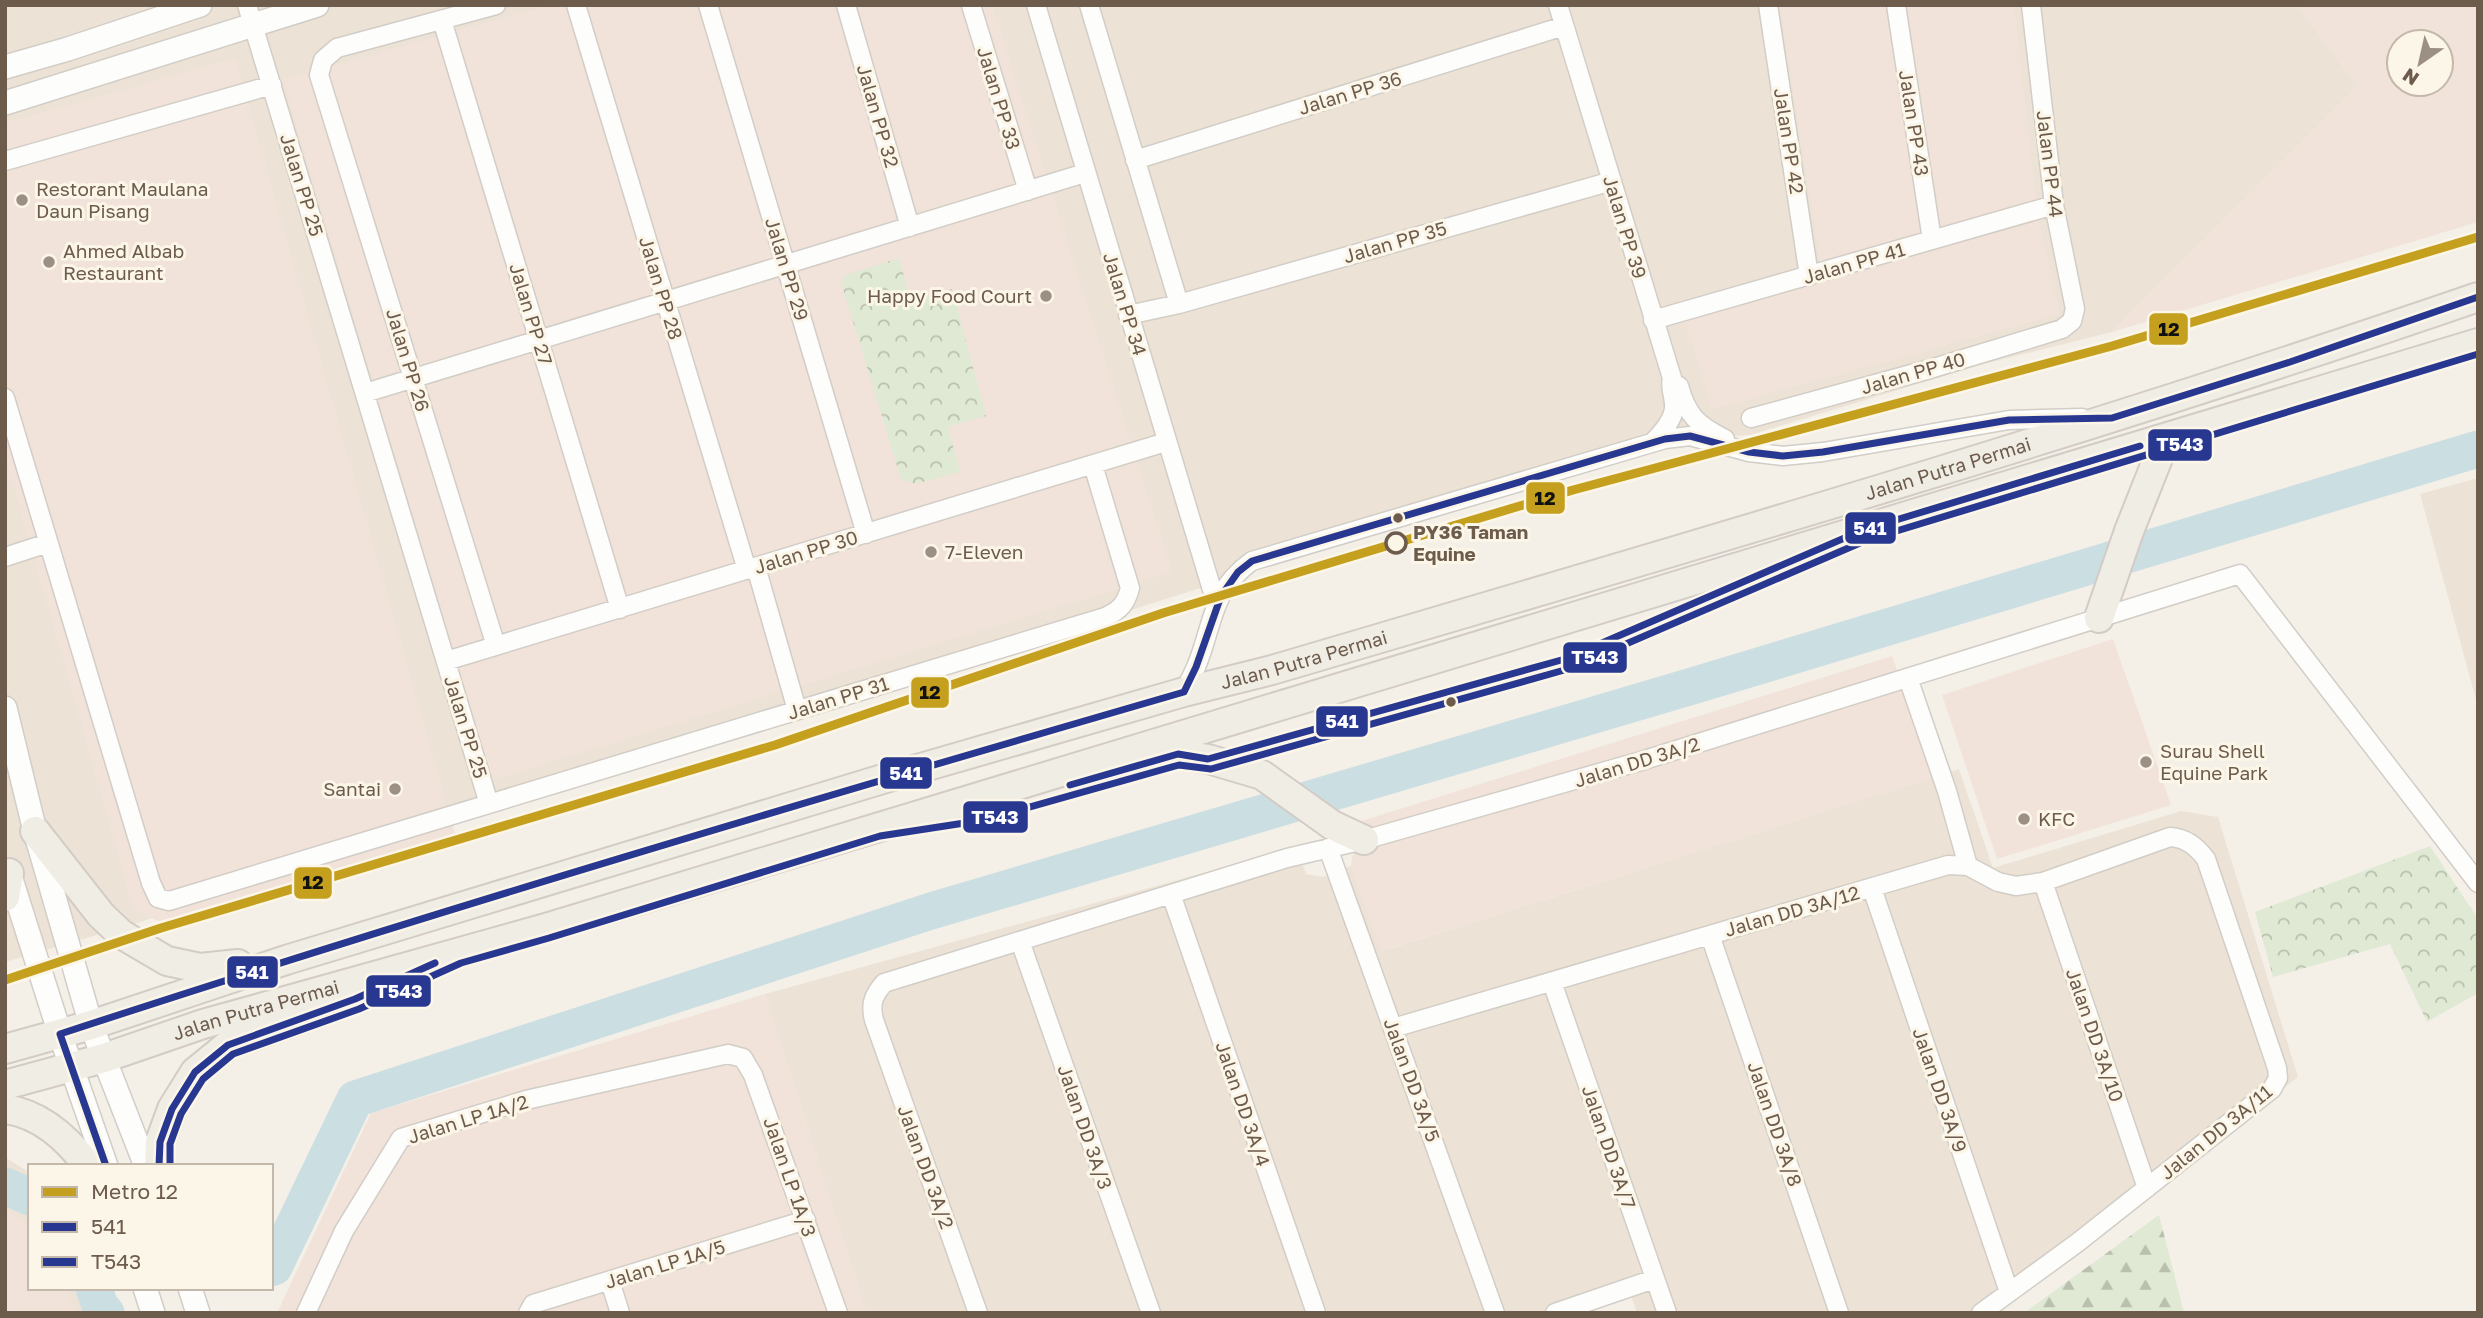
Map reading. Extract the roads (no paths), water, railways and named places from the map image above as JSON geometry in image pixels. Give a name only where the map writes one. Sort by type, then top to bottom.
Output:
[{"type":"main road","name":"Jalan Putra Permai","points":[[5,1049],[91,1025],[286,960],[873,782],[1184,692],[1272,670],[1880,491],[2290,362],[2478,297]]},
{"type":"main road","name":"Jalan Putra Permai","points":[[5,1085],[104,1058],[203,1024],[546,928],[2478,344]]},
{"type":"main road","points":[[2103,605],[2166,438]]},
{"type":"main road","points":[[878,826],[981,810],[1178,754],[1208,759],[1262,775],[1330,836],[1364,840]]},
{"type":"main road","points":[[36,831],[101,915],[121,934],[167,961],[200,968],[286,960]]},
{"type":"main road","points":[[159,1164],[160,1142],[172,1109],[195,1072],[228,1045],[355,999],[457,953]]},
{"type":"main road","points":[[5,1109],[20,1111],[51,1127],[72,1144],[87,1164]]},
{"type":"street","points":[[5,67],[200,5]]},
{"type":"street","points":[[5,103],[250,15],[317,5]]},
{"type":"street","points":[[442,20],[496,5]]},
{"type":"street","name":"Jalan PP 28","points":[[576,5],[665,301],[797,710]]},
{"type":"street","name":"Jalan PP 29","points":[[708,5],[866,534]]},
{"type":"street","name":"Jalan PP 32","points":[[846,5],[910,227]]},
{"type":"street","name":"Jalan PP 33","points":[[971,5],[1028,191]]},
{"type":"street","name":"Jalan PP 34","points":[[1036,5],[1216,603]]},
{"type":"street","points":[[1089,5],[1179,304]]},
{"type":"street","name":"Jalan PP 42","points":[[1768,5],[1809,276]]},
{"type":"street","name":"Jalan PP 43","points":[[1896,5],[1932,240]]},
{"type":"street","name":"Jalan PP 44","points":[[2031,5],[2054,205],[2075,309],[2071,321]]},
{"type":"street","name":"Jalan PP 39","points":[[1562,6],[1564,26],[1672,378],[1670,387],[1673,413],[1652,443]]},
{"type":"street","name":"Jalan PP 25","points":[[5,398],[151,883],[158,898],[169,901],[489,804],[250,15]]},
{"type":"street","name":"Jalan PP 26","points":[[442,20],[337,48],[323,60],[319,75],[496,646]]},
{"type":"street","name":"Jalan PP 27","points":[[442,20],[620,609]]},
{"type":"street","name":"Jalan PP 36","points":[[1135,160],[1564,26]]},
{"type":"street","points":[[5,161],[272,85]]},
{"type":"street","points":[[365,393],[1085,173]]},
{"type":"street","name":"Jalan PP 35","points":[[1128,315],[1179,304],[1612,181]]},
{"type":"street","name":"Jalan PP 41","points":[[1653,320],[2054,205]]},
{"type":"street","name":"Jalan PP 40","points":[[1751,418],[2062,329],[2071,321]]},
{"type":"street","points":[[1672,378],[1679,384],[1685,407],[1692,416],[1716,435],[1749,452]]},
{"type":"street","points":[[1184,692],[1197,666],[1216,603],[1240,570],[1252,561],[1652,443],[1690,436],[1749,452],[1783,456],[1823,452],[2009,420],[2112,418]]},
{"type":"street","name":"Jalan PP 30","points":[[446,662],[1166,442]]},
{"type":"street","name":"Jalan PP 31","points":[[489,804],[1118,611],[1127,599],[1130,588],[1093,465]]},
{"type":"street","points":[[5,557],[48,543]]},
{"type":"street","name":"Jalan DD 3A/2","points":[[1364,840],[1641,761],[1908,678],[2103,605],[2240,574],[2478,883]]},
{"type":"street","points":[[1908,678],[1947,791],[1968,866],[1998,882],[2016,886],[2043,882]]},
{"type":"street","points":[[5,708],[36,831],[91,1025],[145,1164]]},
{"type":"street","points":[[1020,941],[1287,858],[1330,836]]},
{"type":"street","name":"Jalan DD 3A/5","points":[[1330,836],[1393,1028],[1495,1313]]},
{"type":"street","name":"Jalan DD 3A/11","points":[[1981,1313],[2147,1188],[2272,1088],[2278,1078],[2269,1041],[2206,859],[2189,842],[2169,837],[2043,882]]},
{"type":"street","name":"Jalan DD 3A/12","points":[[1393,1028],[1948,865],[1968,866]]},
{"type":"street","points":[[7,877],[105,1164]]},
{"type":"street","name":"Jalan DD 3A/10","points":[[2043,882],[2147,1188]]},
{"type":"street","name":"Jalan DD 3A/9","points":[[1872,888],[2009,1292]]},
{"type":"street","name":"Jalan DD 3A/4","points":[[1171,894],[1316,1313]]},
{"type":"street","name":"Jalan DD 3A/8","points":[[1710,935],[1839,1313]]},
{"type":"street","name":"Jalan DD 3A/2","points":[[978,1313],[871,1008],[874,995],[884,984],[1020,941]]},
{"type":"street","name":"Jalan DD 3A/3","points":[[1020,941],[1151,1313]]},
{"type":"street","name":"Jalan DD 3A/7","points":[[1552,982],[1667,1313]]},
{"type":"street","name":"Jalan LP 1A/3","points":[[728,1054],[743,1058],[753,1075],[838,1313]]},
{"type":"street","name":"Jalan LP 1A/2","points":[[306,1313],[344,1231],[401,1138],[526,1100],[728,1054]]},
{"type":"street","name":"Jalan LP 1A/5","points":[[528,1313],[533,1304],[806,1220]]},
{"type":"street","points":[[1555,1313],[1654,1279]]},
{"type":"street","points":[[610,1280],[620,1313]]},
{"type":"street","points":[[146,1290],[153,1313]]},
{"type":"street","points":[[191,1290],[198,1313]]},
{"type":"waterway","points":[[273,1267],[355,1099],[931,911],[1699,684],[2478,449]]},
{"type":"waterway","points":[[5,1186],[28,1196]]},
{"type":"waterway","points":[[95,1290],[100,1306],[106,1313]]},
{"type":"metro line","name":"12","points":[[5,980],[161,928],[775,745],[1163,613],[1573,490],[2112,346],[2478,237]]},
{"type":"place","name":"Restorant Maulana Daun Pisang","points":[[22,200]]},
{"type":"place","name":"Ahmed Albab Restaurant","points":[[49,262]]},
{"type":"place","name":"Happy Food Court","points":[[1046,296]]},
{"type":"place","name":"PY36 Taman Equine","points":[[1396,543]]},
{"type":"place","name":"7-Eleven","points":[[931,552]]},
{"type":"place","name":"Surau Shell Equine Park","points":[[2146,762]]},
{"type":"place","name":"Santai","points":[[395,789]]},
{"type":"place","name":"KFC","points":[[2024,819]]}]
